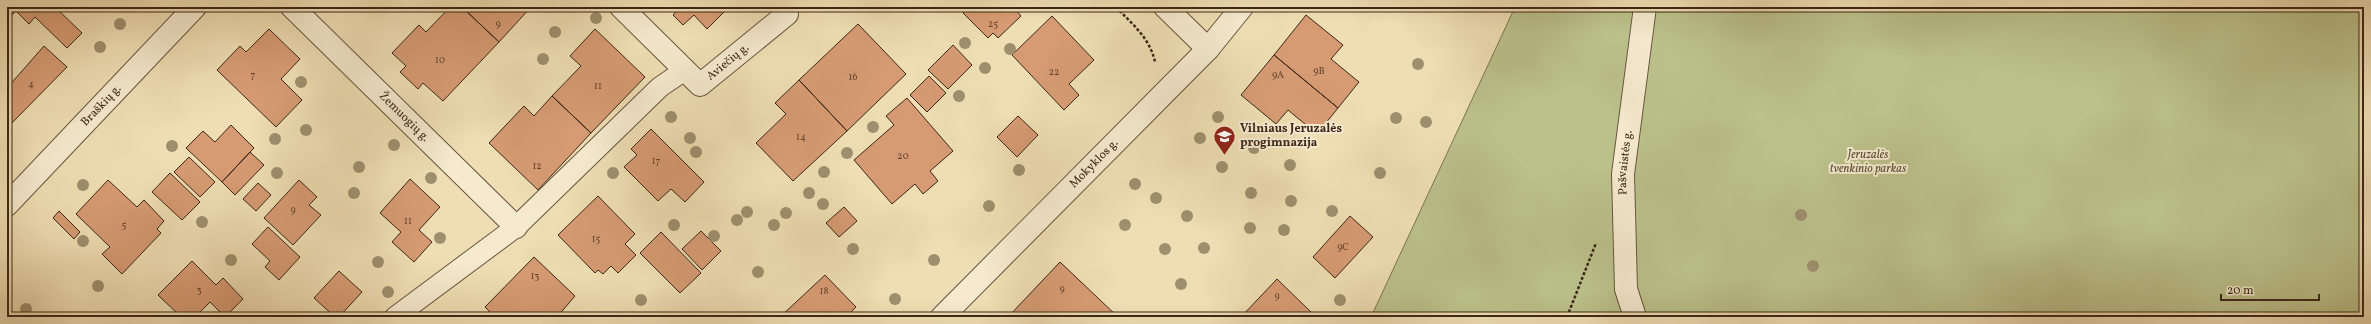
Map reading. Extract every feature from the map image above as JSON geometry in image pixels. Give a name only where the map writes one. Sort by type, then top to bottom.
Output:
[{"type":"street","name":"Braškių g.","points":[[7,205],[195,7]]},
{"type":"street","name":"Žemuogių g.","points":[[292,7],[516,227]]},
{"type":"street","name":"Aviečių g.","points":[[621,7],[700,85],[787,14]]},
{"type":"street","points":[[1165,7],[1208,49]]},
{"type":"street","name":"Mokyklos g.","points":[[942,317],[1208,49],[1242,7]]},
{"type":"street","name":"Pašvaistės g.","points":[[1635,317],[1626,289],[1623,174],[1645,7]]},
{"type":"lane","points":[[395,317],[516,227],[660,87],[685,70]]},
{"type":"path","points":[[1116,7],[1143,34],[1152,49],[1155,63],[1148,78],[1164,94]]},
{"type":"green space","name":"Jeruzalės tvenkinio parkas","points":[[1515,7],[2364,7],[2364,317],[1371,317]]},
{"type":"building","points":[[7,7],[41,7],[43,9],[45,7],[55,7],[82,33],[67,48],[35,17],[29,24],[16,11],[7,20]]},
{"type":"building","points":[[371,7],[381,7],[376,12]]},
{"type":"building","points":[[381,7],[390,7],[385,12]]},
{"type":"building","points":[[450,7],[462,7],[499,42],[443,101],[423,83],[418,89],[400,72],[406,66],[392,53],[419,25],[426,32]]},
{"type":"building","points":[[462,7],[531,7],[499,42]]},
{"type":"building","points":[[681,7],[729,7],[707,29],[694,15],[683,25],[673,15]]},
{"type":"building","points":[[970,7],[1017,7],[1016,10],[1021,16],[998,38],[993,33],[988,38],[963,13]]},
{"type":"building","points":[[1306,15],[1343,45],[1331,59],[1359,82],[1338,108],[1274,55]]},
{"type":"building","points":[[1052,16],[1094,60],[1069,84],[1079,95],[1064,110],[1012,55]]},
{"type":"building","points":[[858,24],[906,74],[847,131],[799,80]]},
{"type":"building","points":[[269,29],[300,59],[281,79],[302,100],[276,127],[217,70],[240,46],[246,52]]},
{"type":"building","points":[[595,29],[645,77],[591,133],[552,96],[581,66],[570,56]]},
{"type":"building","points":[[953,45],[972,65],[948,89],[928,70]]},
{"type":"building","points":[[44,46],[67,67],[7,128],[7,88]]},
{"type":"building","points":[[1274,55],[1338,108],[1317,134],[1288,110],[1276,124],[1241,95]]},
{"type":"building","points":[[929,76],[946,93],[927,112],[910,95]]},
{"type":"building","points":[[799,80],[847,131],[793,181],[756,143],[786,114],[775,103]]},
{"type":"building","points":[[552,96],[591,133],[538,190],[489,143],[524,106],[534,116]]},
{"type":"building","points":[[907,98],[953,151],[930,171],[938,181],[923,194],[915,184],[892,204],[854,160],[894,125],[886,116]]},
{"type":"building","points":[[1018,116],[1038,135],[1017,157],[997,137]]},
{"type":"building","points":[[231,125],[254,148],[222,182],[186,148],[203,131],[215,142]]},
{"type":"building","points":[[651,129],[704,182],[685,202],[671,189],[658,201],[624,167],[637,155],[631,149]]},
{"type":"building","points":[[250,152],[264,165],[235,195],[222,182]]},
{"type":"building","points":[[189,157],[215,182],[200,197],[174,172]]},
{"type":"building","points":[[170,173],[200,202],[182,220],[152,192]]},
{"type":"building","points":[[410,179],[440,207],[419,230],[432,242],[414,262],[392,242],[401,232],[380,213]]},
{"type":"building","points":[[108,180],[137,207],[144,200],[164,221],[157,229],[161,233],[122,274],[102,254],[110,247],[76,214]]},
{"type":"building","points":[[299,180],[317,197],[309,205],[321,215],[293,245],[264,218]]},
{"type":"building","points":[[258,183],[271,195],[256,211],[243,199]]},
{"type":"building","points":[[598,196],[635,234],[625,244],[636,255],[618,273],[611,266],[603,274],[598,270],[595,273],[558,235]]},
{"type":"building","points":[[844,207],[857,221],[839,237],[826,223]]},
{"type":"building","points":[[59,211],[80,232],[74,239],[53,218]]},
{"type":"building","points":[[1350,216],[1373,237],[1335,278],[1313,257]]},
{"type":"building","points":[[268,227],[300,257],[279,280],[265,267],[270,261],[252,244]]},
{"type":"building","points":[[701,231],[721,251],[702,270],[682,249]]},
{"type":"building","points":[[661,232],[701,273],[680,293],[640,253]]},
{"type":"building","points":[[534,257],[575,296],[557,317],[495,317],[485,307]]},
{"type":"building","points":[[192,261],[216,285],[223,278],[243,299],[225,317],[210,302],[195,317],[181,317],[158,295]]},
{"type":"building","points":[[1060,262],[1118,317],[1008,317]]},
{"type":"building","points":[[339,271],[362,292],[339,317],[335,317],[314,298]]},
{"type":"building","points":[[825,275],[856,307],[846,317],[780,317]]},
{"type":"building","points":[[1277,279],[1311,312],[1306,317],[1241,317]]},
{"type":"building","points":[[638,312],[643,317],[633,317]]},
{"type":"place","name":"Vilniaus Jeruzalės progimnazija","points":[[1225,156]]}]
